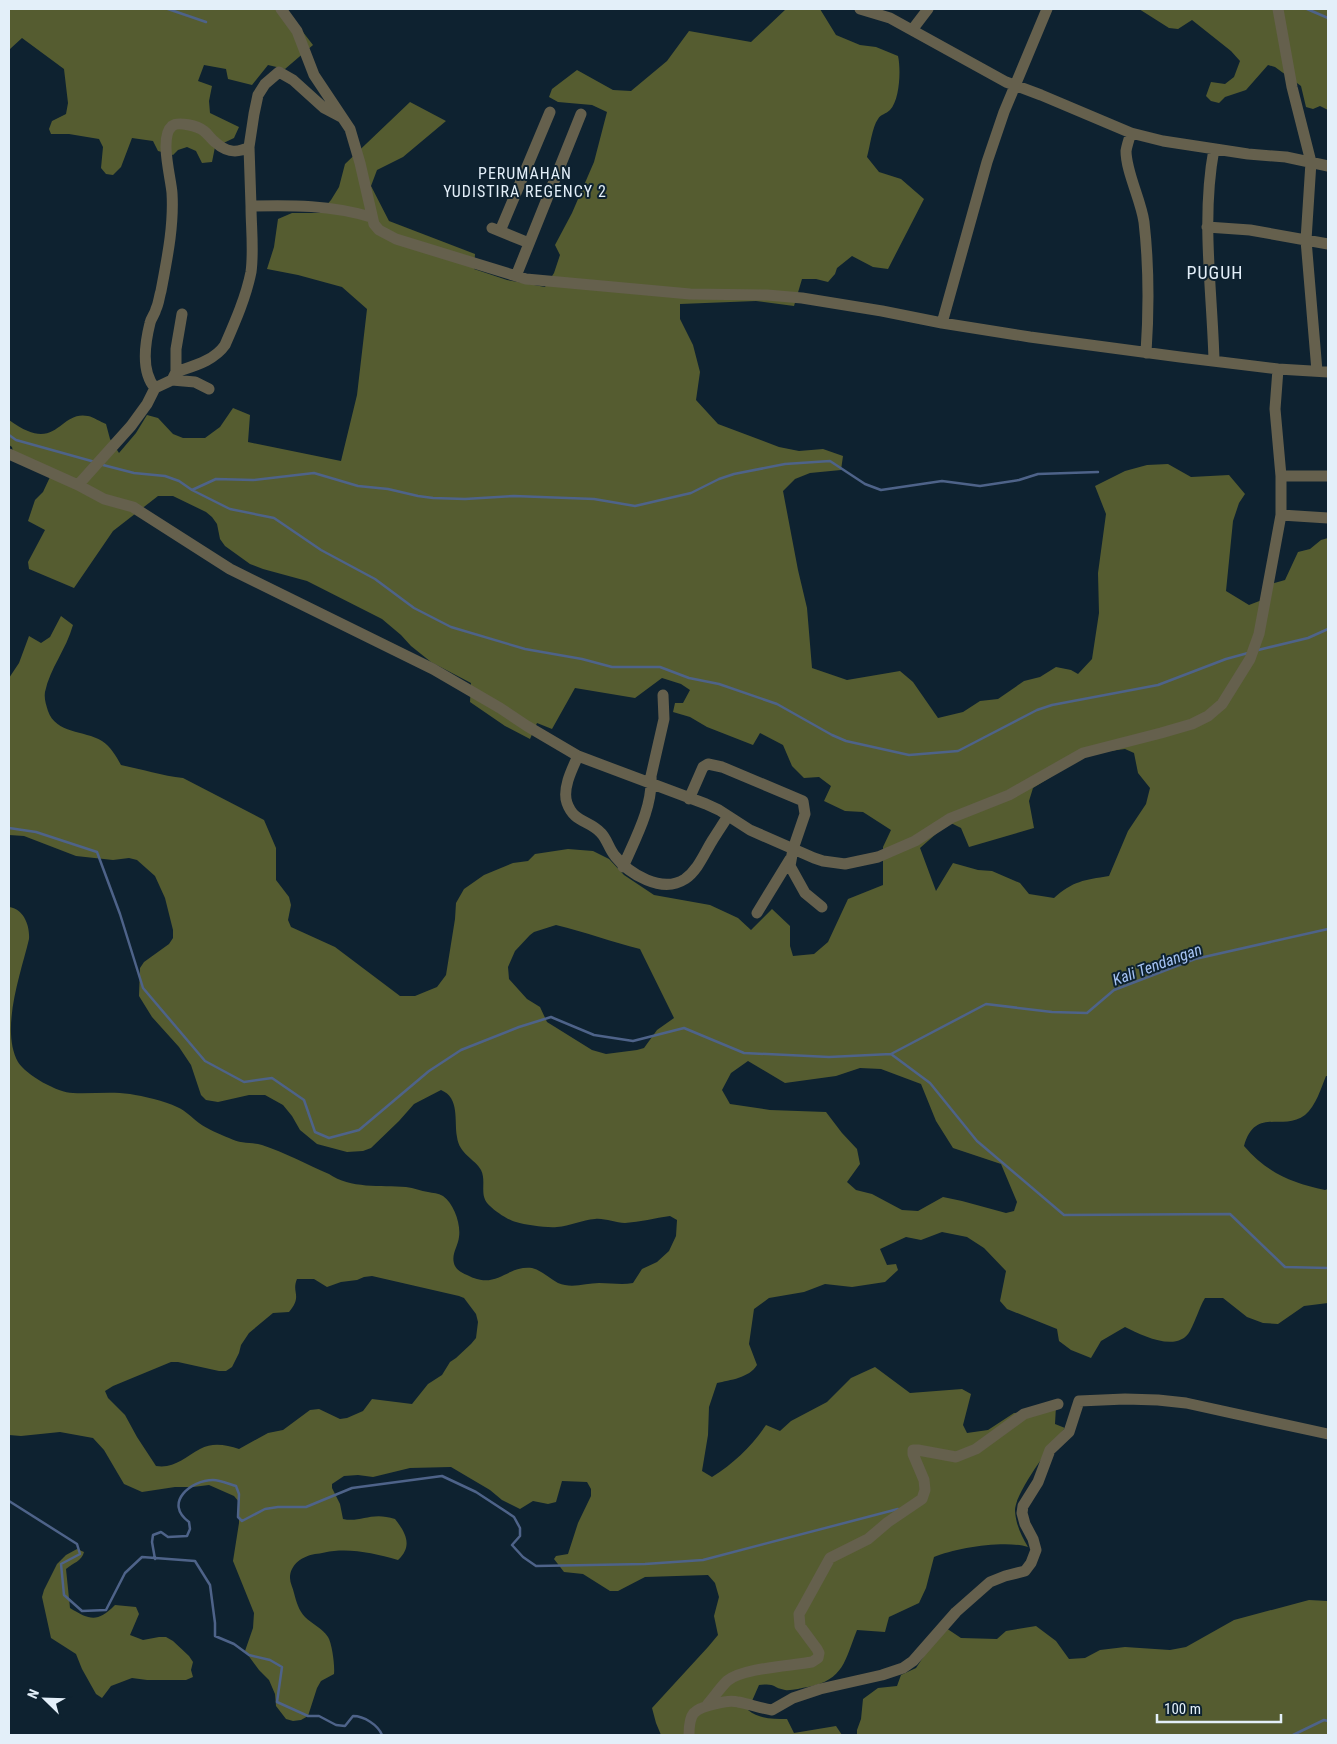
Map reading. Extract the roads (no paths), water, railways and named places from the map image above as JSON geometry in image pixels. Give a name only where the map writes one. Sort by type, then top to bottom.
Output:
[{"type":"street","points":[[281,9],[297,31],[314,75],[350,129],[356,146],[374,224],[379,230],[396,239],[516,276],[554,283],[690,294],[767,295],[802,298],[942,323],[1146,353],[1278,369],[1323,371],[1306,240],[1311,162],[1292,87],[1278,9]]},
{"type":"street","points":[[860,9],[890,18],[985,72],[1015,86],[1131,132],[1163,141],[1248,154],[1286,157],[1328,166]]},
{"type":"street","points":[[912,30],[928,9]]},
{"type":"street","points":[[942,323],[987,162],[1004,112],[1048,9]]},
{"type":"street","points":[[78,485],[131,426],[155,388],[174,376],[211,359],[221,352],[225,345],[251,272],[249,147],[258,95],[265,84],[279,72],[293,80],[324,108],[343,117]]},
{"type":"street","points":[[529,243],[496,229],[550,112]]},
{"type":"street","points":[[516,276],[581,114]]},
{"type":"street","points":[[155,388],[148,381],[145,352],[150,322],[157,308],[171,226],[172,193],[166,156],[167,136],[170,128],[178,124],[198,128],[215,142],[232,151],[240,152],[249,147]]},
{"type":"street","points":[[1131,132],[1127,144],[1127,158],[1143,219],[1148,269],[1146,353]]},
{"type":"street","points":[[1214,149],[1209,183],[1207,227],[1214,360]]},
{"type":"street","points":[[251,206],[318,206],[346,210],[371,217]]},
{"type":"street","points":[[1207,227],[1250,230],[1328,244]]},
{"type":"street","points":[[174,376],[182,314]]},
{"type":"street","points":[[10,457],[78,485],[104,499],[133,507],[230,569],[433,669],[578,756],[719,810],[792,853],[823,861],[846,864],[878,857],[896,850],[915,841],[951,818],[1022,788],[1083,753],[1170,731],[1208,716],[1222,704],[1250,659],[1255,645],[1264,615],[1281,515],[1281,476],[1275,409],[1278,369]]},
{"type":"street","points":[[174,376],[195,382],[209,389]]},
{"type":"street","points":[[1281,476],[1328,476]]},
{"type":"street","points":[[1281,515],[1328,518]]},
{"type":"street","points":[[624,867],[643,819],[652,785],[652,776],[664,719],[663,694]]},
{"type":"street","points":[[578,756],[565,796],[567,803],[575,817],[600,832],[613,854],[624,867],[643,878],[662,884],[679,882],[686,878],[701,860],[728,816]]},
{"type":"street","points":[[689,799],[704,767],[708,764],[722,767],[803,801],[805,814],[792,853],[757,913]]},
{"type":"street","points":[[792,853],[791,870],[800,887],[822,907]]},
{"type":"street","points":[[689,1735],[690,1720],[694,1711],[707,1705],[736,1701],[772,1710],[793,1698],[820,1689],[894,1672],[913,1661],[956,1612],[990,1582],[1025,1571],[1031,1563],[1036,1550],[1033,1539],[1025,1524],[1022,1513],[1023,1506],[1038,1482],[1050,1450],[1069,1432],[1079,1401],[1132,1400],[1186,1404],[1328,1434]]},
{"type":"street","points":[[707,1705],[728,1681],[734,1677],[750,1671],[816,1660],[819,1653],[800,1626],[799,1614],[830,1558],[868,1539],[888,1522],[922,1499],[925,1490],[924,1480],[913,1450],[956,1457],[982,1444],[1024,1414],[1058,1404]]},
{"type":"waterway","points":[[168,9],[206,22]]},
{"type":"waterway","points":[[1307,9],[1328,18]]},
{"type":"waterway","points":[[9,435],[16,440],[95,462]]},
{"type":"waterway","points":[[192,490],[216,479],[253,480],[314,473],[358,486],[388,489],[433,498],[465,499],[514,496],[594,499],[635,506],[691,493],[734,474],[785,464],[830,461],[865,484],[881,490],[942,481],[980,486],[1019,480],[1038,474],[1098,472]]},
{"type":"waterway","points":[[103,465],[134,473],[165,476],[179,481],[192,490],[230,509],[274,518],[321,550],[375,579],[414,608],[451,627],[525,649],[582,659],[612,667],[660,667],[689,678],[719,684],[777,704],[846,741],[909,755],[958,751],[1037,710],[1052,705],[1158,685],[1226,659],[1248,653]]},
{"type":"waterway","points":[[1258,650],[1308,638],[1328,629]]},
{"type":"waterway","points":[[9,828],[36,832],[97,852],[120,914],[143,988],[205,1061],[244,1082],[272,1078],[304,1100],[315,1132],[329,1138],[359,1130],[429,1071],[461,1050],[519,1027],[551,1017],[594,1035],[633,1041],[684,1028],[744,1053],[829,1057],[891,1054],[930,1083],[977,1141],[1064,1215],[1230,1214],[1285,1267],[1328,1268]]},
{"type":"waterway","name":"Kali Tendangan","points":[[891,1054],[986,1004],[1052,1012],[1087,1013],[1114,990],[1195,959],[1328,929]]},
{"type":"waterway","points":[[155,1559],[152,1542],[153,1535],[161,1532],[168,1537],[187,1536],[190,1529],[189,1522],[182,1515],[179,1507],[179,1500],[183,1494],[196,1484],[213,1480],[236,1486],[239,1494],[238,1517],[242,1521],[265,1509],[306,1507],[352,1488],[442,1476],[476,1492],[514,1517],[520,1528],[520,1536],[512,1545],[523,1557],[536,1566],[645,1564],[703,1560],[898,1509]]},
{"type":"waterway","points":[[9,1501],[77,1544],[80,1554],[61,1564],[64,1595],[82,1611],[106,1610],[125,1573],[142,1557],[195,1561],[210,1585],[215,1636],[234,1644],[249,1655],[270,1660],[282,1667],[277,1702],[308,1716],[319,1716],[336,1725],[345,1726],[353,1716],[366,1719],[382,1735]]},
{"type":"waterway","points":[[1293,1735],[1324,1720],[1328,1721]]},
{"type":"district","name":"PERUMAHAN YUDISTIRA REGENCY 2","points":[[525,182]]},
{"type":"district","name":"PUGUH","points":[[1215,273]]}]
